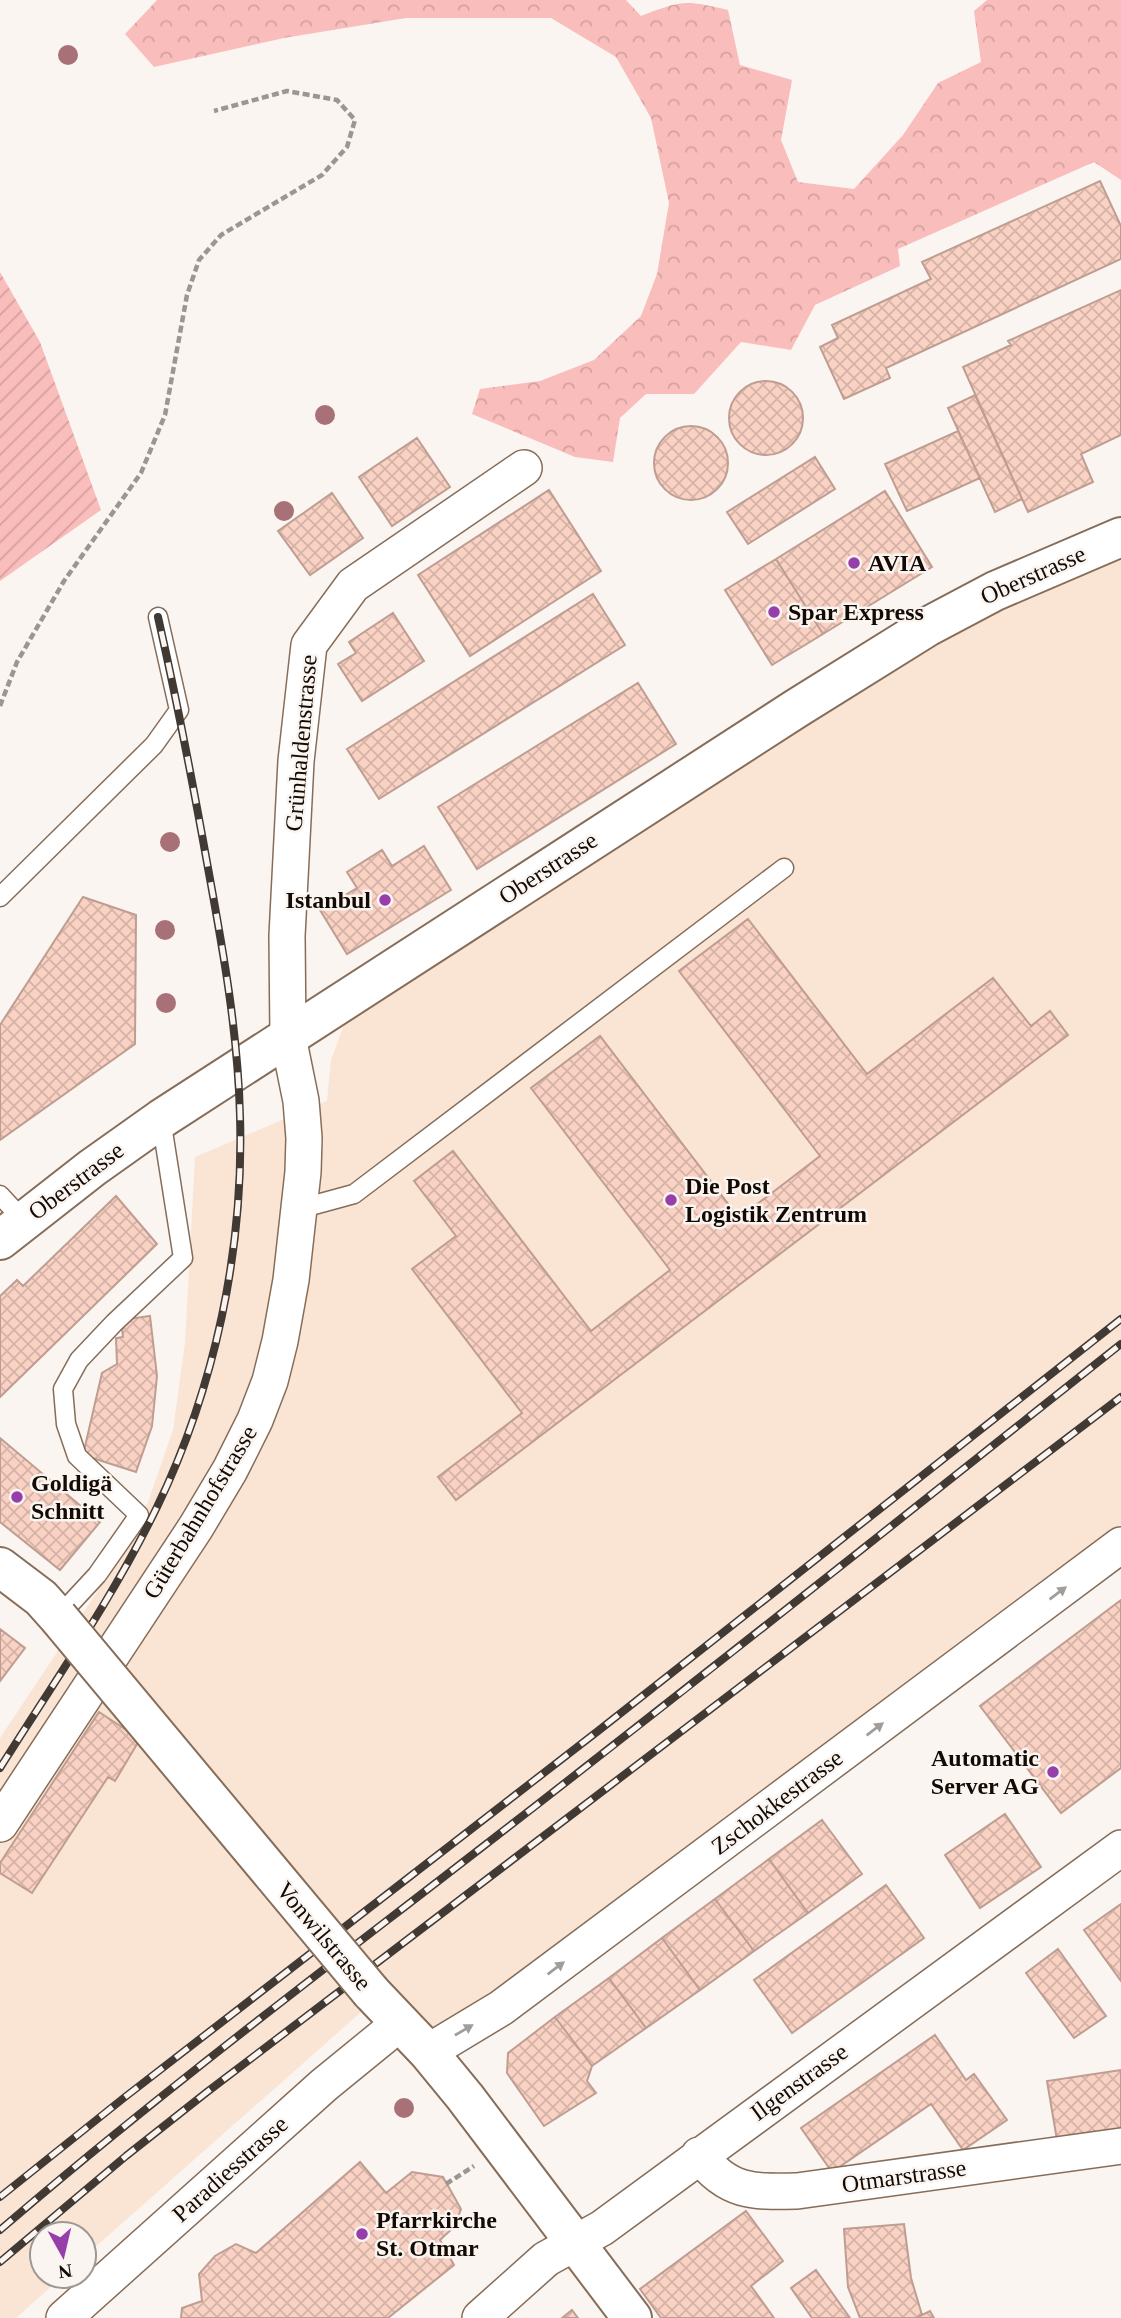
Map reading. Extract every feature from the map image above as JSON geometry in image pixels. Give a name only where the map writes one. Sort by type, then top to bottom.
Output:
[{"type":"street","name":"Grünhaldenstrasse","points":[[288,1037],[287,936],[296,761],[309,645],[354,585],[524,468]]},
{"type":"street","name":"Oberstrasse","points":[[8,1219],[574,851],[927,627],[995,591],[1121,537]]},
{"type":"street","name":"Güterbahnhofstrasse","points":[[0,1824],[196,1527],[230,1470],[255,1420],[270,1381],[280,1341],[303,1172],[301,1101],[288,1037]]},
{"type":"street","name":"Zschokkestrasse","points":[[428,2052],[501,2008],[1121,1545]]},
{"type":"street","name":"Vonwilstrasse","points":[[0,1567],[40,1598],[58,1617],[371,1992],[428,2052],[632,2318]]},
{"type":"street","name":"Ilgenstrasse","points":[[480,2318],[546,2259],[602,2228],[1121,1848]]},
{"type":"street","name":"Paradiesstrasse","points":[[64,2318],[334,2076],[400,2023]]},
{"type":"street","name":"Otmarstrasse","points":[[699,2155],[712,2172],[725,2182],[760,2192],[797,2191],[1121,2146]]},
{"type":"lane","points":[[0,897],[154,745],[179,709],[158,617]]},
{"type":"lane","points":[[299,1209],[354,1194],[784,868]]},
{"type":"lane","points":[[58,1617],[97,1575],[139,1515],[77,1456],[66,1424],[63,1389],[79,1360],[114,1322],[183,1258],[161,1119]]},
{"type":"path","points":[[0,706],[18,662],[64,581],[141,474],[165,415],[187,295],[199,260],[221,235],[322,175],[347,147],[355,120],[337,100],[287,91],[214,111]]},
{"type":"path","points":[[446,2184],[467,2170]]},
{"type":"shaded area","points":[[1121,537],[1121,1545],[446,2040],[376,1999],[98,2245],[98,2220],[28,2220],[28,2290],[47,2290],[16,2318],[0,2318],[0,1738],[103,1583],[148,1502],[173,1430],[185,1342],[195,1157],[327,1101],[331,1060],[356,992],[539,874]]},
{"type":"green space","points":[[157,0],[626,0],[641,16],[684,3],[728,10],[740,65],[792,80],[781,140],[798,182],[854,189],[903,135],[938,83],[981,62],[974,11],[987,0],[1121,0],[1121,180],[1094,162],[898,249],[900,266],[815,305],[791,350],[741,342],[694,394],[646,394],[620,418],[613,462],[575,457],[472,414],[480,389],[540,381],[594,360],[641,316],[657,274],[669,203],[651,118],[616,57],[551,18],[406,18],[284,38],[154,67],[125,34]]},
{"type":"green space","points":[[0,272],[40,342],[101,510],[0,581]]},
{"type":"building","points":[[1100,181],[1121,226],[1121,259],[886,368],[890,378],[844,399],[820,347],[838,338],[832,325],[931,279],[922,262]]},
{"type":"building","points":[[1121,290],[1121,435],[1081,454],[1093,482],[1028,512],[963,367],[1011,345],[1008,341]]},
{"type":"building","points":[[759,381],[773,381],[787,387],[797,397],[803,418],[801,432],[787,449],[773,455],[759,455],[745,449],[735,439],[729,425],[729,411],[735,397],[745,387]]},
{"type":"building","points":[[975,395],[1022,499],[995,512],[948,408]]},
{"type":"building","points":[[691,426],[705,429],[717,437],[725,449],[728,463],[725,477],[717,489],[705,497],[691,500],[677,497],[665,489],[657,477],[654,463],[657,449],[665,437],[677,429]]},
{"type":"building","points":[[958,431],[980,478],[907,511],[885,464]]},
{"type":"building","points":[[417,438],[450,487],[392,526],[359,477]]},
{"type":"building","points":[[815,457],[835,489],[748,544],[727,512]]},
{"type":"building","points":[[549,490],[601,571],[470,656],[418,575]]},
{"type":"building","name":"AVIA","points":[[885,491],[932,567],[823,634],[776,559]]},
{"type":"building","points":[[332,493],[363,538],[310,575],[278,531]]},
{"type":"building","name":"Spar Express","points":[[776,559],[823,634],[772,665],[725,590]]},
{"type":"building","points":[[593,594],[625,645],[379,799],[347,749]]},
{"type":"building","points":[[393,613],[424,661],[362,701],[338,664],[356,653],[349,642]]},
{"type":"building","points":[[638,683],[676,744],[477,869],[438,807]]},
{"type":"building","name":"Istanbul","points":[[424,846],[451,890],[347,954],[320,910],[357,888],[347,872],[382,850],[392,866]]},
{"type":"building","points":[[83,897],[136,915],[135,1044],[0,1140],[0,1025]]},
{"type":"building","name":"Die Post Logistik Zentrum","points":[[748,919],[867,1074],[993,978],[1031,1026],[1050,1011],[1068,1035],[456,1500],[438,1477],[522,1413],[412,1269],[456,1236],[414,1181],[453,1151],[591,1331],[670,1270],[531,1088],[600,1036],[739,1218],[820,1156],[679,971]]},
{"type":"building","points":[[116,1196],[157,1244],[0,1397],[0,1296],[17,1280],[23,1286]]},
{"type":"building","points":[[150,1316],[157,1376],[152,1426],[136,1472],[83,1455],[102,1373],[117,1364],[116,1338],[123,1337],[121,1320]]},
{"type":"building","points":[[0,1438],[100,1522],[60,1570],[0,1522]]},
{"type":"building","points":[[1121,1600],[1121,1768],[1061,1813],[980,1706]]},
{"type":"building","points":[[0,1629],[25,1648],[0,1681]]},
{"type":"building","points":[[99,1712],[140,1739],[115,1781],[108,1777],[32,1893],[0,1873],[0,1863]]},
{"type":"building","points":[[1005,1814],[1041,1867],[980,1908],[945,1855]]},
{"type":"building","points":[[822,1820],[862,1874],[808,1913],[769,1859]]},
{"type":"building","points":[[769,1859],[808,1913],[754,1951],[715,1899]]},
{"type":"building","points":[[886,1885],[924,1938],[792,2033],[754,1980]]},
{"type":"building","points":[[715,1899],[754,1951],[700,1990],[662,1938]]},
{"type":"building","points":[[1121,1904],[1121,1981],[1084,1930]]},
{"type":"building","points":[[662,1938],[700,1990],[646,2028],[609,1978]]},
{"type":"building","points":[[1058,1949],[1106,2016],[1074,2038],[1026,1973]]},
{"type":"building","points":[[609,1978],[646,2028],[592,2066],[555,2017]]},
{"type":"building","points":[[555,2017],[592,2066],[587,2081],[596,2093],[544,2126],[507,2073],[508,2053]]},
{"type":"building","points":[[935,2035],[966,2080],[974,2074],[1007,2120],[963,2150],[931,2104],[832,2172],[801,2128]]},
{"type":"building","points":[[1121,2070],[1121,2130],[1057,2140],[1047,2081]]},
{"type":"building","name":"Pfarrkirche St. Otmar","points":[[360,2162],[386,2193],[412,2172],[443,2177],[461,2209],[454,2227],[440,2240],[454,2265],[388,2318],[181,2318],[182,2308],[202,2301],[199,2274],[215,2256],[236,2244],[256,2253]]},
{"type":"building","points":[[746,2211],[783,2261],[751,2286],[774,2318],[661,2318],[640,2289]]},
{"type":"building","points":[[904,2224],[911,2278],[922,2315],[916,2318],[860,2318],[848,2287],[844,2229]]},
{"type":"building","points":[[816,2270],[850,2318],[812,2318],[791,2288]]},
{"type":"building","points":[[572,2310],[578,2318],[562,2318]]},
{"type":"building","points":[[930,2311],[934,2318],[916,2318]]},
{"type":"railway","points":[[0,1768],[102,1607],[157,1507],[195,1414],[210,1366],[231,1267],[240,1166],[239,1085],[233,1023],[197,805],[158,617]]},
{"type":"railway","points":[[0,2197],[1121,1319]]},
{"type":"railway","points":[[0,2230],[174,2086],[635,1728],[1121,1344]]},
{"type":"railway","points":[[0,2262],[207,2092],[1121,1397]]},
{"type":"place","name":"AVIA","points":[[854,563]]},
{"type":"place","name":"Spar Express","points":[[774,612]]},
{"type":"place","name":"Istanbul","points":[[385,900]]},
{"type":"place","name":"Die Post Logistik Zentrum","points":[[671,1200]]},
{"type":"place","name":"Goldigä Schnitt","points":[[17,1497]]},
{"type":"place","name":"Automatic Server AG","points":[[1053,1772]]},
{"type":"place","name":"Pfarrkirche St. Otmar","points":[[362,2234]]}]
